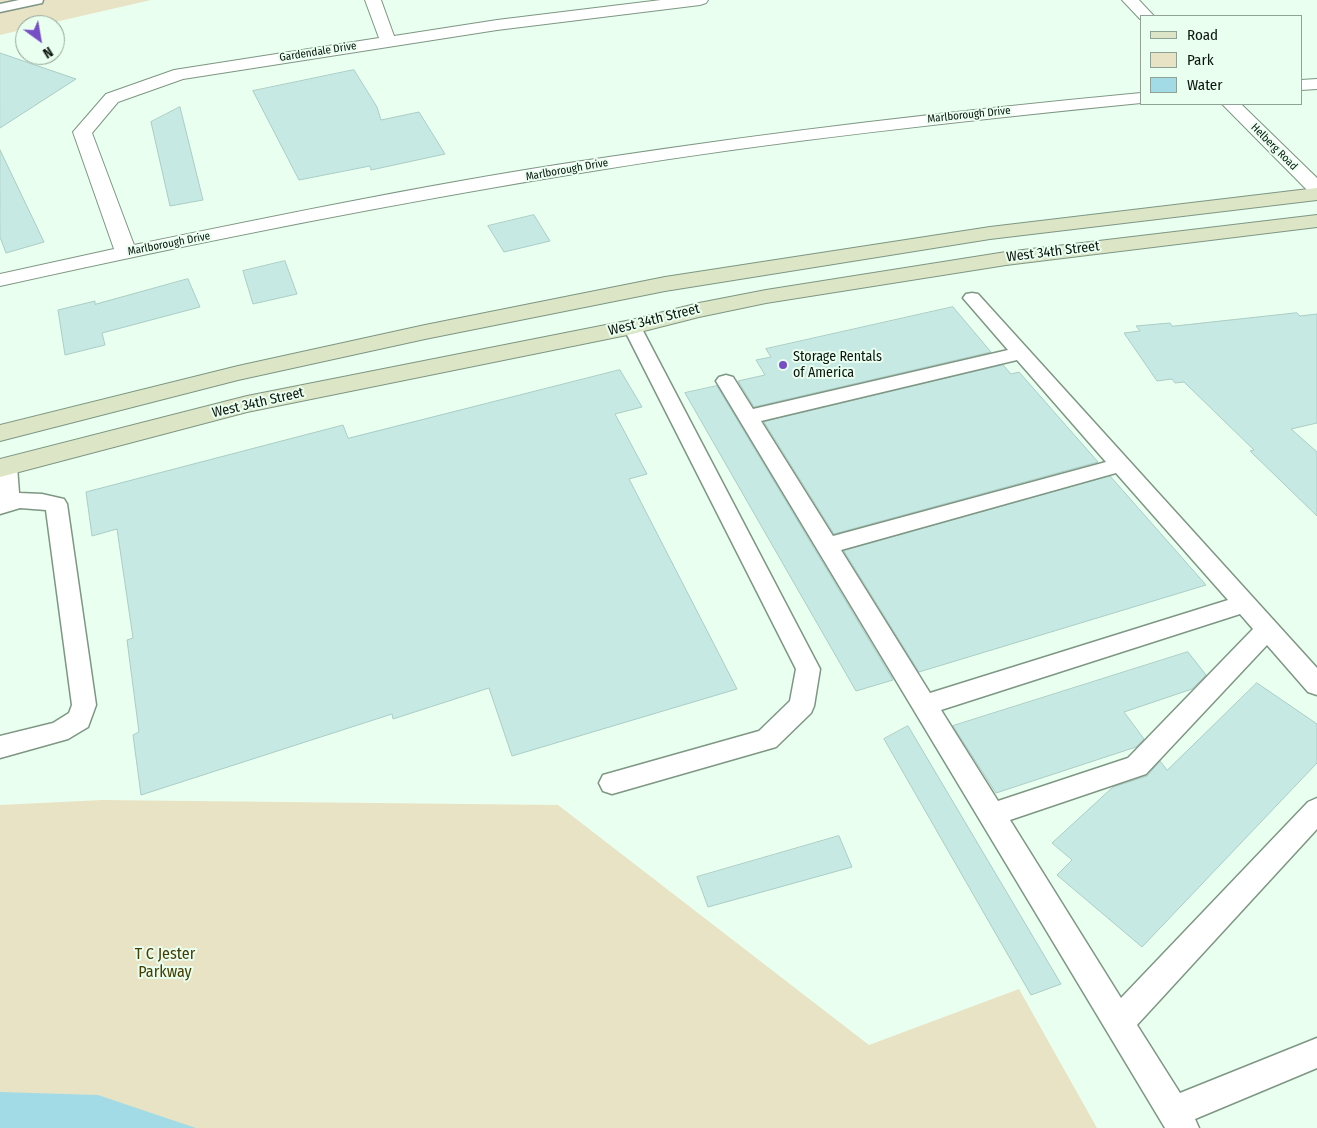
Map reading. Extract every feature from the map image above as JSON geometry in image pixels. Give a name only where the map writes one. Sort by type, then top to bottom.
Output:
[{"type":"main road","name":"West 34th Street","points":[[0,433],[238,374],[425,332],[665,284],[990,233],[1317,194]]},
{"type":"main road","name":"West 34th Street","points":[[3,467],[247,404],[632,326],[690,310],[822,286],[1007,258],[1317,221]]},
{"type":"main road","points":[[990,233],[1007,258]]},
{"type":"main road","points":[[665,284],[690,310]]},
{"type":"main road","points":[[238,374],[247,404]]},
{"type":"street","points":[[373,0],[388,41]]},
{"type":"street","name":"Gardendale Drive","points":[[126,252],[82,132],[112,98],[180,74],[388,41],[700,0]]},
{"type":"street","points":[[1130,0],[1145,15]]},
{"type":"street","points":[[1302,85],[1317,84]]},
{"type":"street","name":"Marlborough Drive","points":[[0,280],[126,252],[363,206],[596,165],[823,132],[985,113],[1140,98]]},
{"type":"street","name":"Helberg Road","points":[[1232,105],[1317,189]]},
{"type":"lane","points":[[0,8],[37,0]]},
{"type":"lane","points":[[972,298],[1317,685]]},
{"type":"lane","points":[[612,783],[767,739],[802,706],[808,669],[632,326]]},
{"type":"lane","points":[[749,417],[1021,353]]},
{"type":"lane","points":[[726,381],[1178,1120],[1317,1053]]},
{"type":"lane","points":[[827,546],[1121,465]]},
{"type":"lane","points":[[0,747],[59,732],[79,720],[84,705],[56,504],[44,501],[4,504],[3,467]]},
{"type":"lane","points":[[924,705],[1246,604]]},
{"type":"lane","points":[[991,815],[1137,766],[1267,629]]},
{"type":"lane","points":[[1118,1023],[1317,810]]},
{"type":"green space","points":[[0,0],[151,0],[65,20],[65,15],[15,15],[15,31],[0,35]]},
{"type":"green space","name":"T C Jester Parkway","points":[[102,800],[558,805],[869,1045],[1019,989],[1097,1128],[0,1128],[0,805]]},
{"type":"water","points":[[0,1092],[98,1095],[196,1128],[0,1128]]},
{"type":"building","points":[[0,53],[15,58],[15,65],[35,65],[76,79],[0,128]]},
{"type":"building","points":[[354,70],[377,107],[381,120],[419,112],[445,154],[371,170],[370,166],[299,180],[253,91]]},
{"type":"building","points":[[180,107],[203,200],[170,206],[151,122]]},
{"type":"building","points":[[0,150],[44,242],[6,253],[0,237]]},
{"type":"building","points":[[534,215],[550,241],[504,252],[488,226]]},
{"type":"building","points":[[285,261],[297,294],[253,304],[243,271]]},
{"type":"building","points":[[188,279],[200,307],[102,333],[105,345],[65,355],[58,310],[95,301],[95,304]]},
{"type":"building","points":[[953,307],[991,352],[754,407],[738,381],[765,375],[756,360],[771,357],[766,349]]},
{"type":"building","points":[[1297,313],[1300,316],[1317,314],[1317,423],[1291,429],[1317,452],[1317,516],[1250,451],[1254,450],[1184,382],[1175,383],[1172,379],[1157,381],[1124,333],[1140,331],[1136,326],[1170,323],[1172,326]]},
{"type":"building","points":[[1003,365],[1011,374],[1019,372],[1098,462],[834,534],[764,422]]},
{"type":"building","points":[[620,370],[642,407],[615,414],[647,474],[629,479],[737,689],[512,756],[489,688],[393,719],[392,714],[141,795],[133,735],[139,732],[127,640],[133,638],[117,529],[92,536],[86,492],[343,425],[348,438]]},
{"type":"building","points":[[717,386],[893,680],[856,691],[685,393]]},
{"type":"building","points":[[1110,476],[1206,585],[919,672],[844,551]]},
{"type":"building","points":[[1188,652],[1206,675],[1192,689],[1124,712],[1144,739],[1136,747],[996,793],[953,726]]},
{"type":"building","points":[[1257,683],[1317,724],[1317,763],[1142,947],[1057,875],[1072,860],[1052,843],[1113,787],[1147,776],[1160,761],[1167,770]]},
{"type":"building","points":[[908,726],[1061,984],[1031,995],[884,739]]},
{"type":"building","points":[[839,836],[852,867],[708,907],[697,877]]},
{"type":"place","name":"Storage Rentals of America","points":[[783,365]]}]
